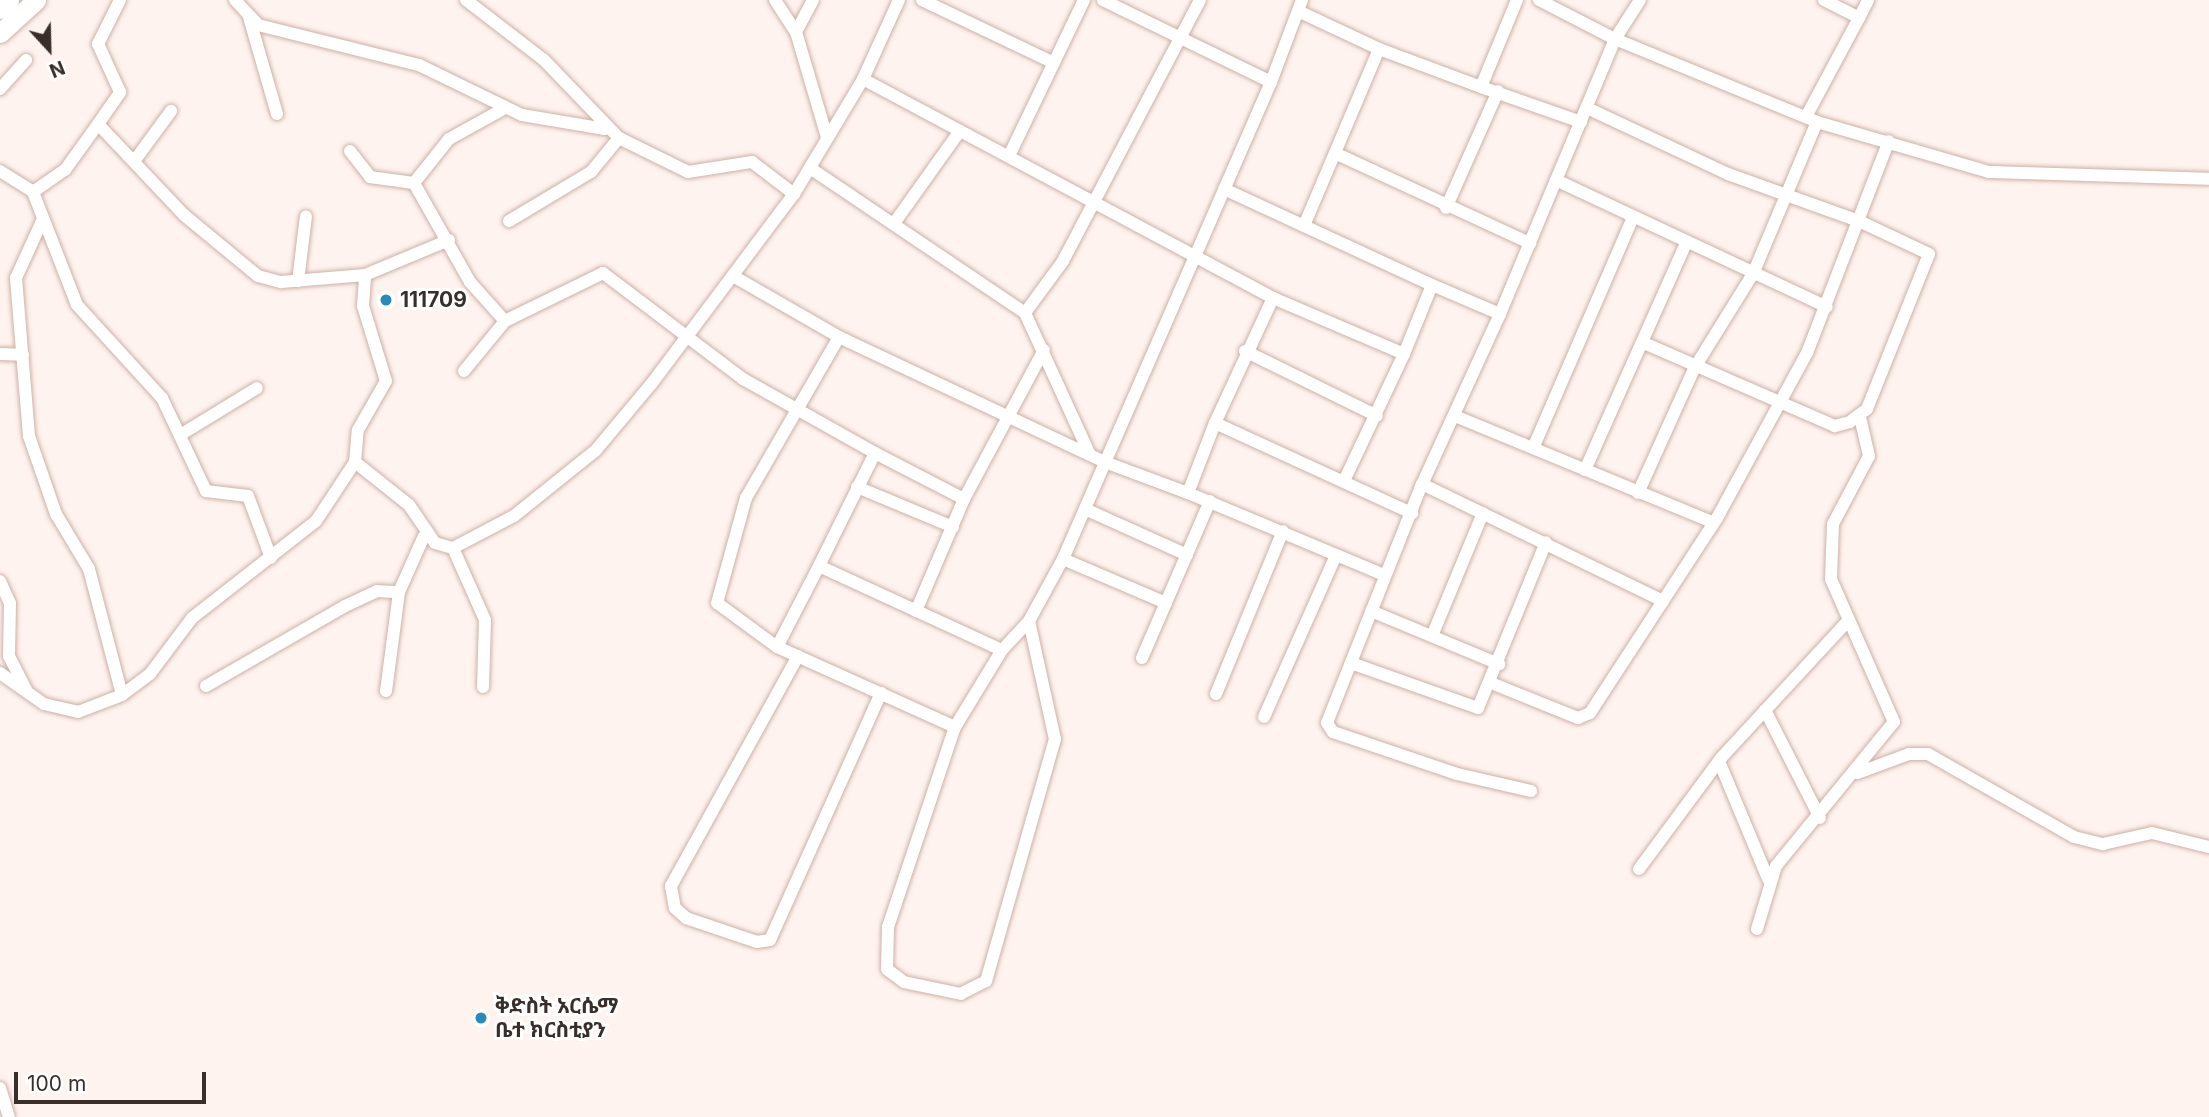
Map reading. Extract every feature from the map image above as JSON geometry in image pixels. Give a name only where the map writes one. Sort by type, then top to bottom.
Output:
[{"type":"main road","points":[[0,9],[9,0]]},
{"type":"main road","points":[[0,33],[36,0]]},
{"type":"street","points":[[33,192],[65,170],[120,92],[97,44],[120,0]]},
{"type":"street","points":[[235,0],[248,17],[277,114]]},
{"type":"street","points":[[466,0],[544,60],[605,129],[620,138],[688,172],[752,162],[794,194]]},
{"type":"street","points":[[775,0],[796,32],[827,137]]},
{"type":"street","points":[[796,32],[813,0]]},
{"type":"street","points":[[453,548],[514,516],[596,450],[794,194],[863,79],[900,0]]},
{"type":"street","points":[[922,0],[1054,63]]},
{"type":"street","points":[[1009,156],[1084,0]]},
{"type":"street","points":[[1102,0],[1182,34],[1271,82]]},
{"type":"street","points":[[1025,313],[1063,261],[1091,201],[1200,0]]},
{"type":"street","points":[[1481,87],[1517,0]]},
{"type":"street","points":[[1531,791],[1333,732],[1327,723],[1422,484],[1500,314],[1615,39],[1640,0]]},
{"type":"street","points":[[1824,0],[1859,18]]},
{"type":"street","points":[[1638,493],[1695,367],[1753,274],[1788,198],[1812,118],[1868,0]]},
{"type":"street","points":[[1543,1],[1615,39],[1812,118],[2001,174],[2209,179]]},
{"type":"street","points":[[1029,621],[1055,739],[986,981],[961,994],[904,982],[887,969],[885,951],[955,727],[1002,650],[1029,621],[1063,559],[1102,461],[1271,82],[1300,5],[1379,49],[1581,121]]},
{"type":"street","points":[[248,17],[279,31],[419,65],[462,80],[505,108],[605,129]]},
{"type":"street","points":[[1304,226],[1337,154],[1379,49]]},
{"type":"street","points":[[0,89],[26,60]]},
{"type":"street","points":[[863,79],[1273,298],[1404,354]]},
{"type":"street","points":[[1446,208],[1498,91]]},
{"type":"street","points":[[414,183],[449,139],[505,108]]},
{"type":"street","points":[[1587,108],[1788,198],[1861,222],[1927,249],[1929,260],[1860,418],[1869,456],[1833,524],[1828,547],[1831,579],[1894,722],[1858,773],[1768,879],[1757,929]]},
{"type":"street","points":[[135,160],[171,111]]},
{"type":"street","points":[[98,124],[229,259],[258,276],[298,281],[365,275],[449,240]]},
{"type":"street","points":[[895,222],[960,131]]},
{"type":"street","points":[[509,221],[591,172],[620,138]]},
{"type":"street","points":[[1491,683],[1584,717],[1664,601],[1828,307],[1889,141]]},
{"type":"street","points":[[350,151],[370,177],[414,183]]},
{"type":"street","points":[[1337,154],[1446,208],[1530,243]]},
{"type":"street","points":[[810,168],[895,222],[1025,313],[1090,455]]},
{"type":"street","points":[[0,172],[33,192],[42,221],[77,305],[148,380],[180,435],[205,491],[248,496],[271,558]]},
{"type":"street","points":[[1556,180],[1632,219],[1828,307]]},
{"type":"street","points":[[414,183],[421,203],[449,240],[470,282],[505,321]]},
{"type":"street","points":[[1224,189],[1500,314]]},
{"type":"street","points":[[298,281],[306,216]]},
{"type":"street","points":[[1534,446],[1632,219]]},
{"type":"street","points":[[42,221],[16,278],[36,460],[57,514],[89,569],[122,695]]},
{"type":"street","points":[[1586,470],[1686,243]]},
{"type":"street","points":[[464,371],[505,321],[603,273],[686,337],[796,411],[964,499]]},
{"type":"street","points":[[0,673],[44,704],[78,712],[122,695],[150,674],[192,618],[316,521],[355,462],[358,430],[386,381],[363,306],[365,275]]},
{"type":"street","points":[[733,276],[839,337],[1102,461],[1210,501],[1384,575]]},
{"type":"street","points":[[1344,481],[1377,416],[1432,285]]},
{"type":"street","points":[[1188,493],[1245,351],[1273,298]]},
{"type":"street","points":[[839,337],[746,498],[716,599],[724,613],[777,647],[955,727]]},
{"type":"street","points":[[1644,343],[1835,425],[1860,418]]},
{"type":"street","points":[[916,611],[964,499],[1005,416],[1044,350]]},
{"type":"street","points":[[1245,351],[1377,416]]},
{"type":"street","points":[[0,354],[23,355]]},
{"type":"street","points":[[180,435],[257,388]]},
{"type":"street","points":[[1455,416],[1534,446],[1638,493],[1710,521]]},
{"type":"street","points":[[1215,423],[1412,513]]},
{"type":"street","points":[[777,647],[875,453]]},
{"type":"street","points":[[355,462],[409,505],[425,536],[453,548],[485,620],[483,687]]},
{"type":"street","points":[[1422,484],[1664,601]]},
{"type":"street","points":[[857,487],[953,527]]},
{"type":"street","points":[[1142,657],[1210,501]]},
{"type":"street","points":[[1084,509],[1187,555]]},
{"type":"street","points":[[1432,636],[1483,513]]},
{"type":"street","points":[[1216,694],[1283,531]]},
{"type":"street","points":[[386,691],[399,592],[425,536]]},
{"type":"street","points":[[1351,663],[1472,710],[1482,705],[1546,542]]},
{"type":"street","points":[[1264,717],[1336,555]]},
{"type":"street","points":[[1063,559],[1166,603]]},
{"type":"street","points":[[819,566],[1002,650]]},
{"type":"street","points":[[0,581],[10,603],[9,656],[26,690]]},
{"type":"street","points":[[206,686],[345,606],[377,591],[399,592]]},
{"type":"street","points":[[1371,611],[1499,664]]},
{"type":"street","points":[[1639,869],[1719,761],[1848,621]]},
{"type":"street","points":[[798,656],[671,886],[675,908],[686,918],[757,943],[770,940],[881,692]]},
{"type":"street","points":[[1765,710],[1820,818]]},
{"type":"street","points":[[1858,773],[1909,754],[1928,754],[2074,837],[2103,844],[2152,833],[2209,847]]},
{"type":"street","points":[[1719,761],[1768,879]]},
{"type":"street","points":[[0,1088],[9,1117]]},
{"type":"place","name":"111709","points":[[386,300]]},
{"type":"place","name":"ቅድስት አርሴማ ቤተ ክርስቲያን","points":[[481,1018]]}]
